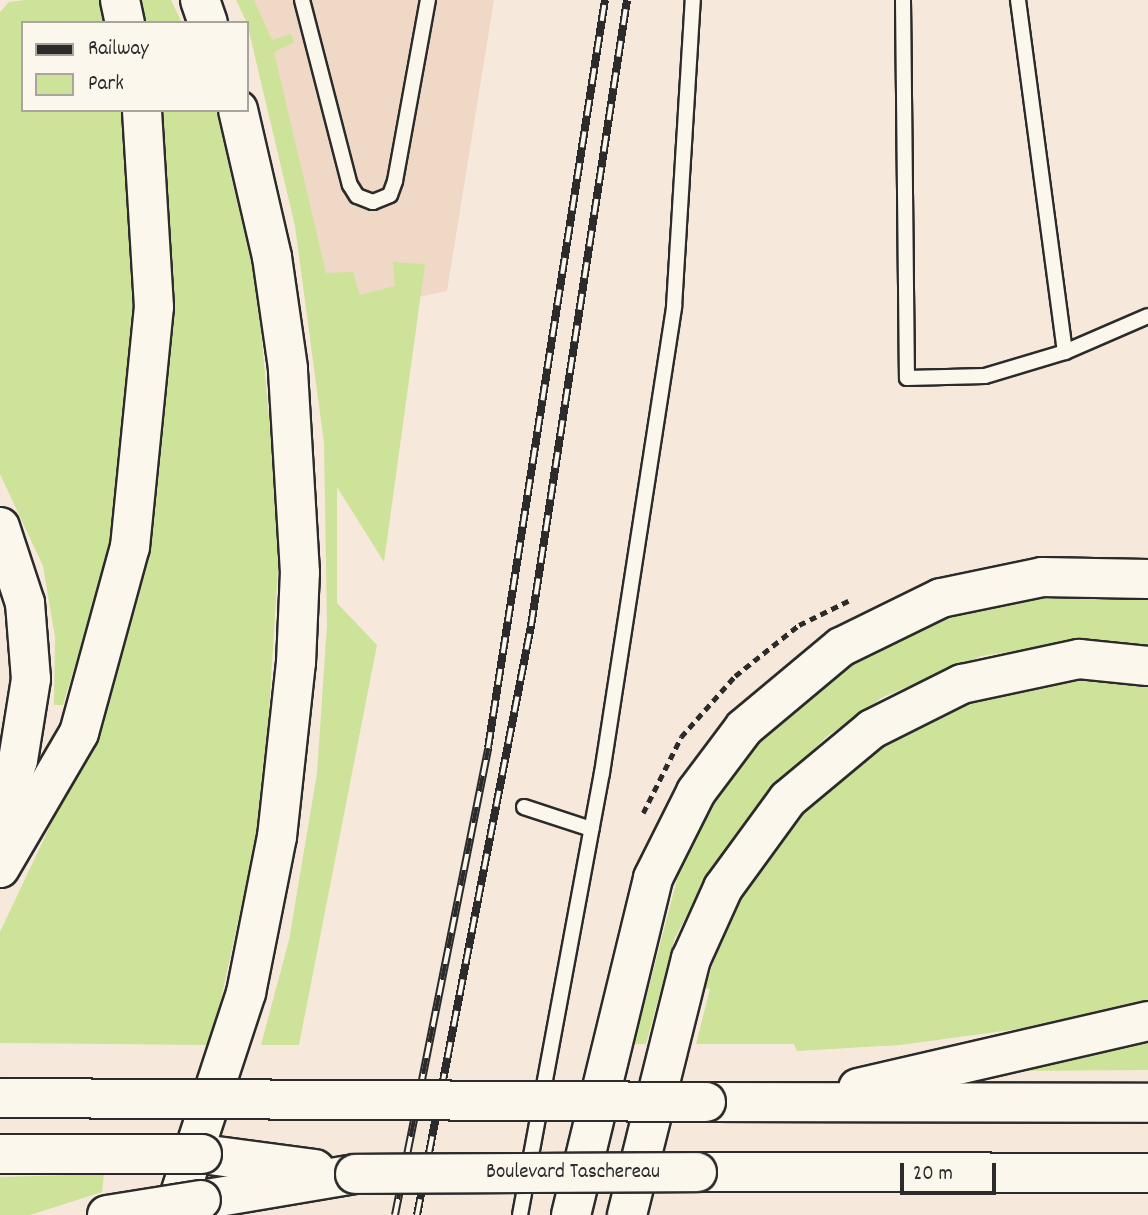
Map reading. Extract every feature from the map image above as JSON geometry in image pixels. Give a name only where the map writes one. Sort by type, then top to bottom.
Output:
[{"type":"highway","points":[[120,0],[125,21]]},
{"type":"highway","points":[[200,0],[207,21]]},
{"type":"highway","points":[[0,868],[79,733],[130,547],[155,307],[142,112]]},
{"type":"highway","points":[[173,1215],[246,993],[277,837],[296,663],[300,573],[288,368],[272,257],[238,112]]},
{"type":"highway","points":[[0,527],[19,578],[31,652],[26,725],[0,814]]},
{"type":"highway","points":[[571,1215],[653,878],[696,792],[744,728],[841,647],[942,597],[1042,577],[1148,579]]},
{"type":"highway","points":[[626,1215],[691,959],[723,888],[788,799],[872,729],[962,684],[1079,659],[1148,666]]},
{"type":"highway","points":[[798,1102],[1148,1021]]},
{"type":"highway","points":[[0,1098],[1148,1103]]},
{"type":"highway","name":"Boulevard Taschereau","points":[[0,1154],[202,1154],[355,1174],[1148,1173]]},
{"type":"highway","points":[[107,1215],[355,1174]]},
{"type":"lane","points":[[302,0],[350,185],[357,196],[373,202],[390,195],[395,181],[428,0]]},
{"type":"lane","points":[[520,1215],[591,830],[674,307],[693,0]]},
{"type":"lane","points":[[903,0],[907,378],[985,376],[1065,352],[1148,316]]},
{"type":"lane","points":[[1018,0],[1065,352]]},
{"type":"lane","points":[[524,807],[591,830]]},
{"type":"shaded area","points":[[251,0],[494,0],[447,291],[329,316]]},
{"type":"green space","points":[[101,0],[106,21],[21,21],[21,112],[124,112],[136,276],[118,498],[104,570],[63,705],[54,705],[55,637],[43,566],[0,474],[0,12],[9,2]]},
{"type":"green space","points":[[138,0],[171,0],[181,21],[143,21]]},
{"type":"green space","points":[[236,0],[254,0],[272,40],[291,34],[294,42],[274,52],[326,273],[353,272],[360,295],[395,286],[393,262],[425,264],[384,562],[337,487],[337,603],[377,645],[299,1045],[261,1045],[289,940],[317,773],[327,625],[324,443],[295,226],[246,21]]},
{"type":"green space","points":[[160,112],[216,112],[257,287],[280,537],[263,806],[211,1045],[0,1043],[0,932],[92,737],[150,527],[173,322]]},
{"type":"green space","points":[[1064,594],[1148,597],[1148,647],[1090,640],[981,656],[883,697],[826,737],[755,808],[707,875],[675,938],[646,1044],[634,1044],[681,864],[723,787],[761,738],[827,680],[879,648],[954,615]]},
{"type":"green space","points":[[1097,678],[1148,684],[1148,1002],[1054,1024],[900,1045],[797,1051],[794,1044],[696,1044],[710,989],[704,988],[735,905],[817,796],[874,749],[967,701]]},
{"type":"green space","points":[[1148,1042],[1148,1070],[1009,1071],[1045,1061]]},
{"type":"green space","points":[[104,1174],[102,1192],[30,1215],[0,1215],[0,1177]]},
{"type":"railway","points":[[395,1215],[488,748],[605,0]]},
{"type":"railway","points":[[417,1215],[531,626],[627,0]]}]
